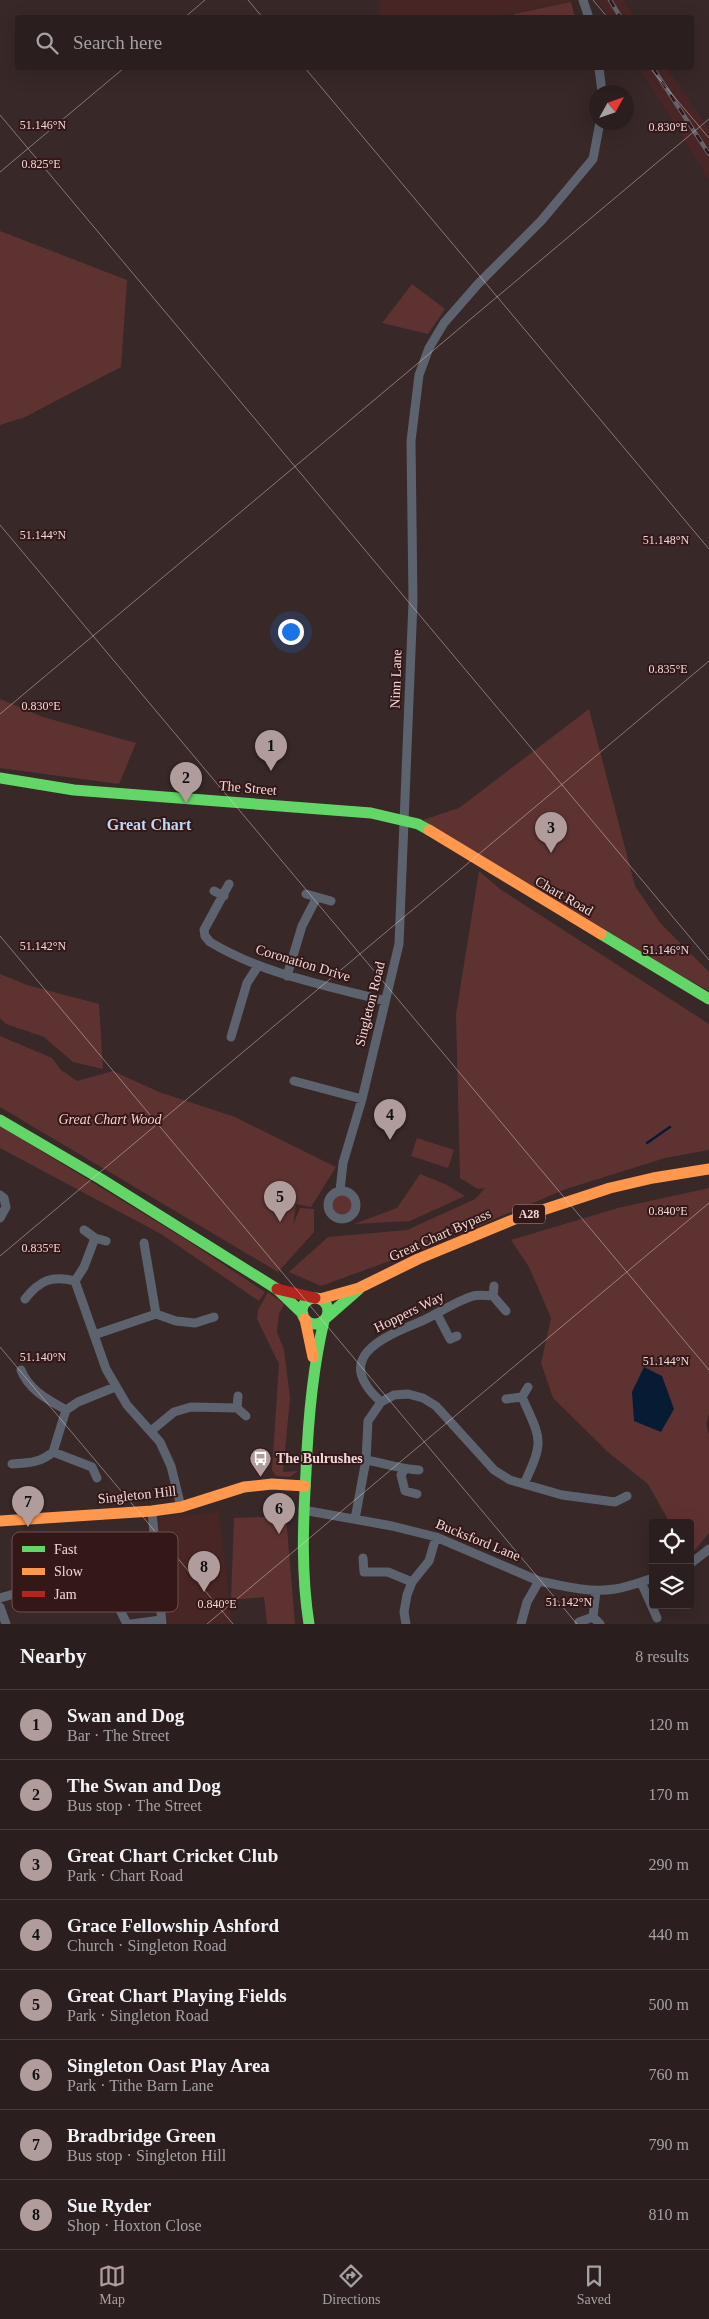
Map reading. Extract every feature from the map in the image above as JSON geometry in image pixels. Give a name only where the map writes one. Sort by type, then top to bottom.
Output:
[{"type":"street","points":[[583,0],[587,15]]},
{"type":"street","points":[[599,70],[601,85]]},
{"type":"street","name":"Ninn Lane","points":[[403,820],[413,602],[412,441],[419,375],[429,348],[444,323],[478,284],[541,221],[593,159],[598,130]]},
{"type":"street","name":"The Street","points":[[0,778],[74,790],[371,813],[403,820]]},
{"type":"street","name":"Chart Road","points":[[403,820],[418,824],[709,1000]]},
{"type":"street","name":"Singleton Road","points":[[340,1191],[342,1170],[362,1099],[399,944],[403,820]]},
{"type":"street","name":"Coronation Drive","points":[[229,884],[206,926],[205,936],[214,945],[258,966],[287,976],[385,1001]]},
{"type":"street","points":[[214,891],[224,896]]},
{"type":"street","points":[[306,894],[331,900]]},
{"type":"street","points":[[287,976],[302,926],[317,897]]},
{"type":"street","points":[[231,1037],[230,1026],[247,984],[258,966]]},
{"type":"street","points":[[294,1081],[362,1099]]},
{"type":"street","name":"Great Chart Bypass","points":[[0,1120],[100,1179],[277,1289],[304,1317]]},
{"type":"street","name":"Great Chart Bypass","points":[[277,1289],[318,1299],[360,1288],[418,1259],[515,1218],[610,1188],[654,1178],[709,1170]]},
{"type":"street","points":[[0,1195],[4,1198],[6,1207],[0,1218]]},
{"type":"street","points":[[84,1230],[95,1238],[106,1241]]},
{"type":"street","points":[[75,1281],[84,1267],[95,1238]]},
{"type":"street","points":[[144,1244],[156,1314]]},
{"type":"street","points":[[25,1299],[32,1290],[50,1279],[60,1277],[75,1281]]},
{"type":"street","points":[[75,1281],[115,1387],[126,1405],[151,1431],[166,1453],[181,1507]]},
{"type":"street","points":[[494,1286],[493,1296],[506,1311]]},
{"type":"street","name":"Great Chart Bypass","points":[[325,1319],[360,1288]]},
{"type":"street","name":"Hoppers Way","points":[[381,1402],[368,1391],[362,1376],[362,1364],[366,1353],[379,1340],[474,1296],[493,1296]]},
{"type":"street","points":[[309,1624],[302,1568],[307,1428],[314,1362],[328,1309],[318,1299],[305,1303],[304,1317],[314,1362]]},
{"type":"street","points":[[94,1335],[156,1314],[176,1321],[195,1323],[214,1317]]},
{"type":"street","points":[[437,1314],[450,1339],[457,1336]]},
{"type":"street","points":[[304,1317],[312,1324],[325,1319]]},
{"type":"street","points":[[21,1370],[21,1384],[66,1410]]},
{"type":"street","points":[[12,1464],[36,1462],[45,1459],[53,1452],[66,1410],[78,1402],[115,1387]]},
{"type":"street","points":[[522,1397],[528,1387]]},
{"type":"street","points":[[355,1519],[366,1460],[368,1421],[381,1402],[394,1395],[408,1394],[423,1398],[436,1406],[494,1470],[510,1480],[562,1495],[615,1502],[626,1496]]},
{"type":"street","points":[[237,1408],[238,1396]]},
{"type":"street","points":[[522,1397],[540,1438],[536,1459],[524,1484]]},
{"type":"street","points":[[506,1399],[522,1397]]},
{"type":"street","points":[[151,1431],[168,1415],[182,1408],[237,1408],[246,1416]]},
{"type":"street","points":[[53,1452],[92,1467],[97,1478]]},
{"type":"street","points":[[366,1460],[394,1465],[405,1470],[419,1470]]},
{"type":"street","points":[[405,1470],[401,1475],[405,1491],[417,1494]]},
{"type":"street","name":"Singleton Hill","points":[[0,1521],[152,1512],[181,1507],[244,1487],[272,1484],[305,1486]]},
{"type":"street","name":"Bucksford Lane","points":[[303,1510],[355,1519],[436,1537],[538,1581],[596,1591],[617,1589],[649,1579]]},
{"type":"street","points":[[152,1512],[154,1532]]},
{"type":"street","points":[[406,1624],[404,1612],[407,1595],[412,1582],[429,1561],[436,1537]]},
{"type":"street","points":[[694,1561],[709,1549]]},
{"type":"street","points":[[363,1558],[364,1572],[388,1572],[412,1582]]},
{"type":"street","points":[[521,1624],[527,1602],[538,1581]]},
{"type":"street","points":[[640,1582],[657,1618]]},
{"type":"street","points":[[592,1616],[596,1591]]},
{"type":"street","points":[[0,1607],[6,1624]]},
{"type":"street","points":[[121,1612],[126,1624]]},
{"type":"street","points":[[579,1622],[592,1616]]},
{"type":"street","points":[[592,1616],[600,1624]]},
{"type":"street","points":[[131,1624],[162,1622]]},
{"type":"shaded area","points":[[379,0],[569,0],[571,2],[505,15],[380,15]]},
{"type":"shaded area","points":[[597,0],[624,0],[634,15],[607,15]]},
{"type":"shaded area","points":[[640,70],[668,70],[709,129],[709,180]]},
{"type":"shaded area","points":[[218,1507],[232,1624],[168,1624],[165,1612],[178,1612],[178,1532],[158,1532],[161,1517],[214,1513]]},
{"type":"green space","points":[[571,2],[574,15],[514,15]]},
{"type":"green space","points":[[0,231],[127,280],[121,367],[25,417],[0,425]]},
{"type":"green space","points":[[412,284],[445,309],[428,334],[382,323]]},
{"type":"green space","points":[[0,699],[43,717],[136,743],[119,784],[0,768]]},
{"type":"green space","points":[[589,709],[635,886],[661,924],[709,972],[709,991],[619,941],[423,820],[459,808]]},
{"type":"green space","points":[[479,871],[500,889],[709,1024],[709,1150],[665,1158],[566,1189],[428,1247],[321,1286],[289,1272],[328,1237],[407,1230],[475,1199],[485,1188],[478,1189],[460,1178],[456,1014]]},
{"type":"green space","points":[[0,974],[27,985],[99,1004],[103,1069],[73,1062],[44,1037],[6,1024],[0,1018]]},
{"type":"green space","name":"Great Chart Wood","points":[[0,1036],[52,1058],[61,1070],[77,1081],[113,1071],[159,1092],[235,1117],[336,1167],[311,1207],[296,1204],[293,1225],[300,1208],[314,1209],[314,1232],[278,1272],[0,1107]]},
{"type":"green space","points":[[0,1126],[185,1239],[265,1292],[259,1301],[161,1234],[0,1148]]},
{"type":"green space","points":[[417,1138],[454,1150],[448,1168],[411,1156]]},
{"type":"green space","points":[[420,1174],[445,1184],[465,1196],[410,1221],[354,1224],[397,1208]]},
{"type":"green space","points":[[709,1188],[709,1414],[706,1424],[709,1435],[709,1533],[694,1551],[694,1519],[668,1519],[648,1484],[609,1453],[553,1398],[541,1363],[551,1318],[529,1267],[511,1240],[618,1208]]},
{"type":"green space","points":[[342,1194],[350,1197],[353,1205],[350,1213],[342,1216],[334,1213],[331,1205],[334,1197]]},
{"type":"green space","points":[[268,1292],[284,1304],[279,1314],[277,1332],[284,1350],[290,1398],[283,1472],[298,1471],[290,1477],[276,1476],[272,1470],[279,1364],[257,1319],[258,1310]]},
{"type":"green space","points":[[286,1516],[295,1624],[267,1624],[264,1597],[231,1600],[234,1518]]},
{"type":"water","points":[[644,1367],[662,1376],[674,1409],[661,1432],[634,1421],[632,1392]]},
{"type":"waterway","points":[[647,1143],[670,1127]]},
{"type":"railway","points":[[610,0],[619,15]]},
{"type":"railway","points":[[654,70],[709,154]]},
{"type":"traffic: fast","points":[[0,778],[74,790],[371,813],[418,824],[429,830]]},
{"type":"traffic: fast","points":[[601,934],[709,999]]},
{"type":"traffic: fast","points":[[0,1120],[101,1179],[277,1289],[303,1314]]},
{"type":"traffic: fast","points":[[327,1317],[359,1289]]},
{"type":"traffic: fast","points":[[315,1298],[324,1302],[328,1311],[324,1320],[315,1324],[306,1320],[302,1311],[306,1302],[315,1298]]},
{"type":"traffic: fast","points":[[309,1624],[304,1567],[305,1491],[311,1396],[324,1321]]},
{"type":"traffic: slow","points":[[429,830],[601,934]]},
{"type":"traffic: slow","points":[[320,1299],[359,1288],[418,1259],[515,1219],[610,1188],[653,1178],[709,1169]]},
{"type":"traffic: slow","points":[[305,1319],[313,1357]]},
{"type":"traffic: slow","points":[[0,1521],[152,1511],[181,1507],[244,1487],[272,1484],[305,1486]]},
{"type":"traffic: jam","points":[[277,1289],[315,1298]]},
{"type":"place","name":"Swan and Dog","points":[[271,771]]},
{"type":"place","name":"The Swan and Dog","points":[[186,803]]},
{"type":"place","name":"Great Chart Cricket Club","points":[[551,853]]},
{"type":"place","name":"Grace Fellowship Ashford","points":[[390,1140]]},
{"type":"place","name":"Great Chart Playing Fields","points":[[280,1222]]},
{"type":"place","name":"The Bulrushes","points":[[260,1477]]},
{"type":"place","name":"Bradbridge Green","points":[[28,1527]]},
{"type":"place","name":"Singleton Oast Play Area","points":[[279,1534]]},
{"type":"place","name":"Sue Ryder","points":[[204,1592]]},
{"type":"district","name":"Great Chart","points":[[149,824]]}]
